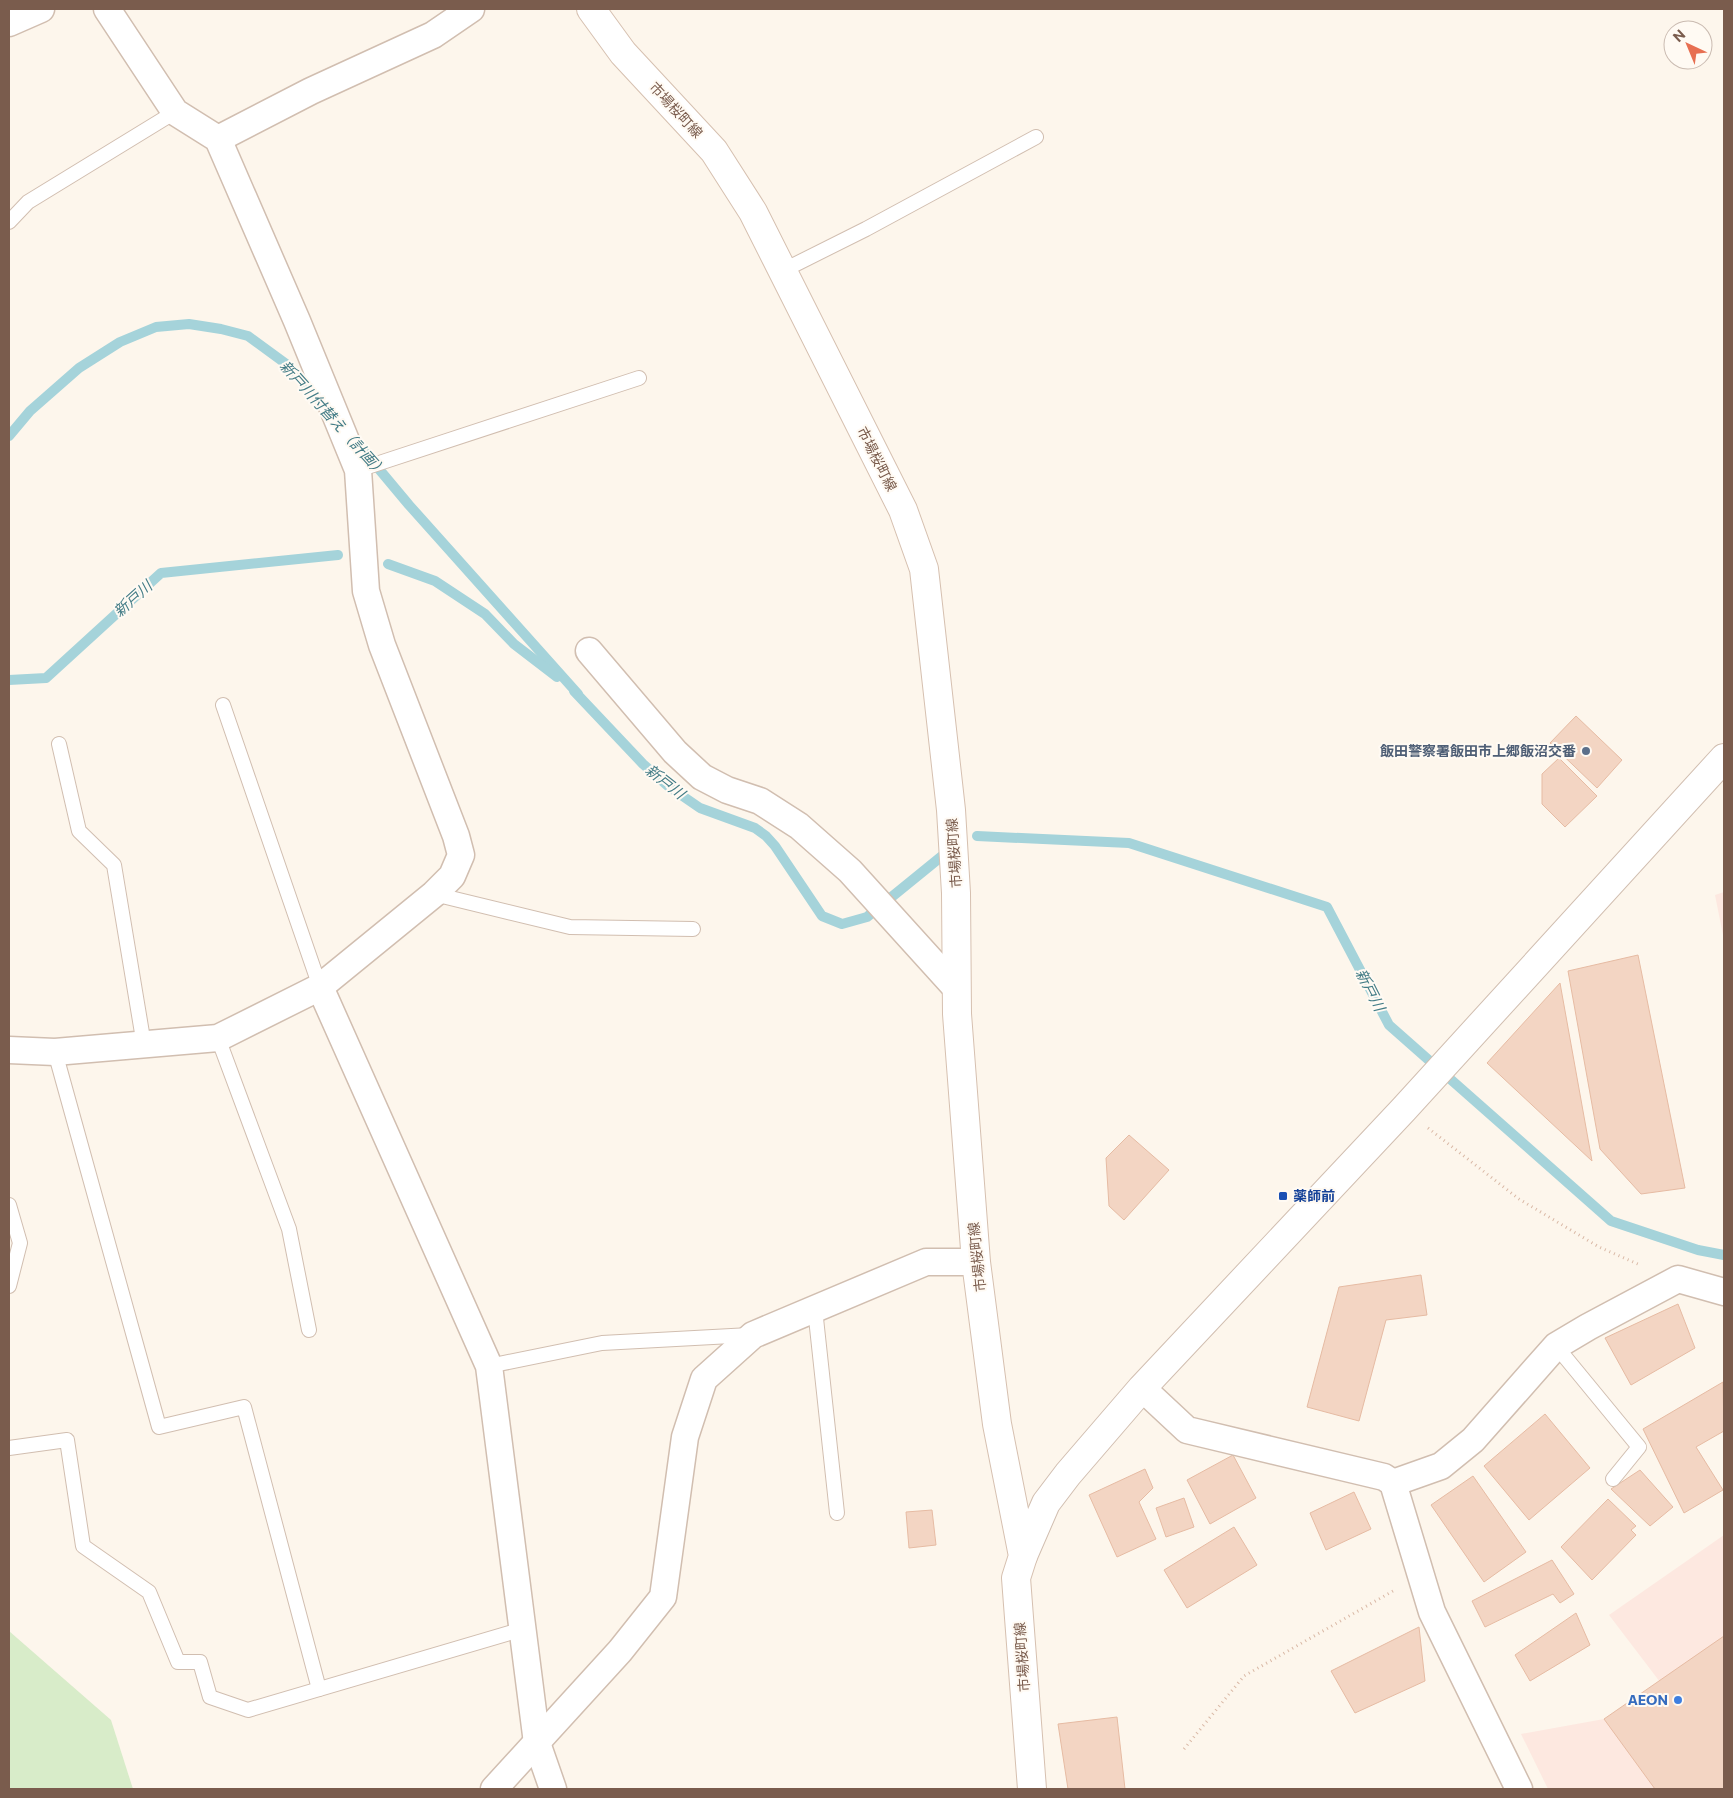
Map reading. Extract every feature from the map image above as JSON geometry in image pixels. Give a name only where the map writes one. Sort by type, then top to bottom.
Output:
[{"type":"main road","name":"市場桜町線","points":[[590,9],[622,53],[714,152],[753,212],[903,510],[924,569],[951,810],[956,892],[957,1014],[976,1262],[998,1424],[1023,1556],[1016,1578],[1032,1789]]},
{"type":"main road","points":[[1023,1556],[1046,1504],[1068,1474],[1142,1388],[1404,1109],[1724,758]]},
{"type":"street","points":[[9,23],[41,9]]},
{"type":"street","points":[[9,1050],[55,1052],[218,1038],[320,987],[434,894],[452,876],[461,855],[456,836],[382,645],[366,591],[358,470],[298,321],[218,139],[175,112],[107,9]]},
{"type":"street","points":[[218,139],[311,91],[433,35],[471,9]]},
{"type":"street","points":[[590,651],[675,752],[702,778],[727,790],[760,801],[799,826],[850,871],[956,988]]},
{"type":"street","points":[[320,987],[489,1366],[537,1743],[553,1789]]},
{"type":"street","points":[[494,1789],[620,1651],[664,1597],[686,1437],[704,1379],[753,1335],[926,1262],[976,1262]]},
{"type":"street","points":[[1394,1483],[1441,1466],[1473,1440],[1556,1346],[1588,1327],[1678,1279],[1724,1292]]},
{"type":"street","points":[[1142,1388],[1186,1430],[1384,1477],[1394,1483],[1432,1612],[1520,1789]]},
{"type":"lane","points":[[9,222],[28,202],[175,112]]},
{"type":"lane","points":[[782,271],[866,229],[1036,136]]},
{"type":"lane","points":[[358,470],[639,378]]},
{"type":"lane","points":[[223,705],[320,987]]},
{"type":"lane","points":[[59,744],[79,831],[114,865],[144,1044]]},
{"type":"lane","points":[[434,894],[570,926],[693,929]]},
{"type":"lane","points":[[218,1038],[289,1229],[308,1330]]},
{"type":"lane","points":[[55,1052],[159,1427],[244,1407],[318,1689]]},
{"type":"lane","points":[[9,1205],[20,1243],[9,1286]]},
{"type":"lane","points":[[815,1309],[837,1513]]},
{"type":"lane","points":[[489,1366],[602,1343],[753,1335]]},
{"type":"lane","points":[[1556,1346],[1639,1447],[1613,1479]]},
{"type":"lane","points":[[9,1448],[67,1440],[83,1546],[149,1592],[178,1662],[200,1662],[210,1697],[248,1710],[523,1630]]},
{"type":"path","points":[[1404,1109],[1519,1199],[1599,1247],[1678,1279]]},
{"type":"path","points":[[1184,1749],[1244,1676],[1421,1576]]},
{"type":"shaded area","points":[[1724,892],[1724,940],[1715,895]]},
{"type":"shaded area","points":[[1724,1535],[1724,1789],[1548,1789],[1521,1734],[1604,1719],[1660,1682],[1609,1615]]},
{"type":"green space","points":[[9,1631],[111,1720],[133,1789],[9,1789]]},
{"type":"building","name":"飯田警察署飯田市上郷飯沼交番","points":[[1576,716],[1622,760],[1597,788],[1550,743]]},
{"type":"building","points":[[1559,758],[1597,796],[1565,827],[1542,804],[1542,774]]},
{"type":"building","points":[[1638,955],[1685,1188],[1641,1194],[1600,1149],[1568,971]]},
{"type":"building","points":[[1560,983],[1592,1161],[1487,1063]]},
{"type":"building","points":[[1129,1135],[1169,1170],[1124,1220],[1109,1206],[1106,1158]]},
{"type":"building","points":[[1421,1275],[1427,1315],[1386,1320],[1359,1421],[1307,1407],[1339,1287]]},
{"type":"building","points":[[1678,1304],[1695,1348],[1631,1385],[1605,1338]]},
{"type":"building","points":[[1723,1382],[1724,1431],[1696,1447],[1723,1490],[1684,1513],[1643,1429]]},
{"type":"building","points":[[1545,1414],[1590,1468],[1529,1520],[1484,1466]]},
{"type":"building","points":[[1233,1455],[1256,1498],[1210,1524],[1187,1480]]},
{"type":"building","points":[[1145,1469],[1153,1488],[1139,1502],[1156,1539],[1117,1557],[1089,1495]]},
{"type":"building","points":[[1640,1470],[1673,1507],[1650,1526],[1611,1489]]},
{"type":"building","points":[[1473,1476],[1526,1552],[1484,1582],[1431,1505]]},
{"type":"building","points":[[1354,1492],[1371,1529],[1326,1550],[1310,1513]]},
{"type":"building","points":[[1184,1498],[1194,1527],[1166,1537],[1156,1508]]},
{"type":"building","points":[[1608,1499],[1636,1526],[1631,1530],[1636,1535],[1592,1580],[1561,1547]]},
{"type":"building","points":[[932,1510],[936,1545],[909,1548],[906,1512]]},
{"type":"building","points":[[1234,1527],[1257,1565],[1187,1608],[1164,1570]]},
{"type":"building","points":[[1552,1560],[1574,1594],[1560,1603],[1553,1594],[1485,1627],[1472,1601]]},
{"type":"building","points":[[1576,1613],[1590,1645],[1530,1681],[1515,1655]]},
{"type":"building","points":[[1419,1627],[1425,1681],[1355,1713],[1331,1671]]},
{"type":"building","name":"AEON","points":[[1724,1636],[1724,1789],[1655,1789],[1604,1719]]},
{"type":"building","points":[[1117,1717],[1125,1789],[1068,1789],[1058,1724]]},
{"type":"waterway","name":"新戸川付替え（計画）","points":[[9,436],[30,411],[79,368],[120,342],[156,327],[189,324],[248,336],[289,366],[320,401]]},
{"type":"waterway","name":"新戸川付替え（計画）","points":[[358,444],[409,505],[578,694]]},
{"type":"waterway","name":"新戸川","points":[[9,680],[46,678],[161,573],[338,555]]},
{"type":"waterway","name":"新戸川","points":[[388,564],[435,581],[485,614],[514,644],[557,677]]},
{"type":"waterway","name":"新戸川","points":[[574,691],[643,764],[668,786],[700,808],[755,828],[766,836],[775,846],[822,916],[842,924],[867,917],[942,856]]},
{"type":"waterway","name":"新戸川","points":[[977,836],[1129,843],[1327,907],[1389,1025],[1611,1221],[1698,1250],[1724,1255]]},
{"type":"place","name":"飯田警察署飯田市上郷飯沼交番","points":[[1586,751]]},
{"type":"place","name":"薬師前","points":[[1283,1196]]},
{"type":"place","name":"AEON","points":[[1678,1700]]}]
